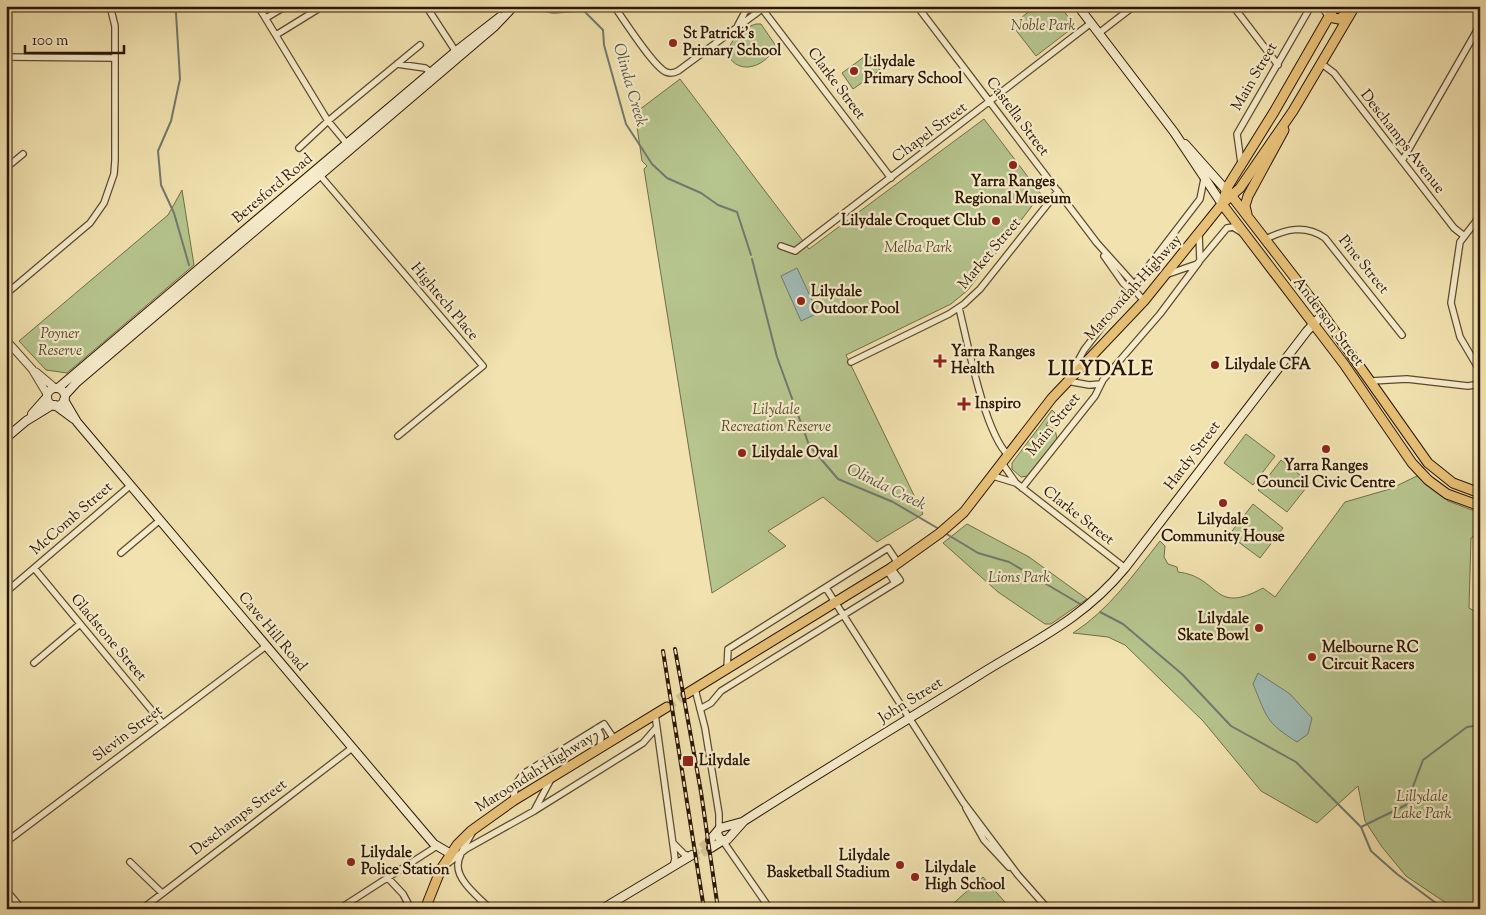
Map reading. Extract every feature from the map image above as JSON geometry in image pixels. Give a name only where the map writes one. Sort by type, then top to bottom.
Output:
[{"type":"main road","name":"Beresford Road","points":[[54,405],[64,398],[76,383],[349,146],[458,54],[494,27],[514,6]]},
{"type":"main road","name":"Anderson Street","points":[[1078,6],[1174,132],[1222,204],[1344,364],[1412,464],[1428,480],[1452,496],[1480,506]]},
{"type":"main road","name":"Maroondah Highway","points":[[892,567],[937,536],[969,507],[1041,411],[1168,274],[1229,193],[1241,165],[1335,6]]},
{"type":"main road","name":"Maroondah Highway","points":[[1229,193],[1257,166],[1322,64],[1355,7]]},
{"type":"main road","points":[[1329,17],[1340,18],[1355,7]]},
{"type":"main road","points":[[1307,56],[1322,64]]},
{"type":"main road","points":[[1249,219],[1245,206],[1248,196],[1293,111]]},
{"type":"main road","name":"Anderson Street","points":[[1174,132],[1229,193],[1323,314],[1432,466],[1453,483],[1480,493]]},
{"type":"main road","name":"Beresford Road","points":[[47,396],[318,173]]},
{"type":"main road","points":[[1255,247],[1264,240]]},
{"type":"main road","name":"Hardy Street","points":[[1092,604],[1125,568],[1313,324],[1323,314]]},
{"type":"main road","points":[[1344,364],[1353,356]]},
{"type":"main road","points":[[1370,381],[1366,388],[1381,410],[1391,433]]},
{"type":"main road","name":"Cave Hill Road","points":[[57,388],[77,422],[352,748],[438,846],[451,854]]},
{"type":"main road","points":[[6,438],[26,421],[47,396],[54,405],[26,421]]},
{"type":"main road","name":"Cave Hill Road","points":[[54,405],[77,422]]},
{"type":"main road","points":[[686,694],[892,567]]},
{"type":"main road","name":"John Street","points":[[744,821],[726,839],[711,844],[719,830],[744,821],[1050,634],[1092,604]]},
{"type":"main road","name":"Maroondah Highway","points":[[426,909],[441,869],[451,854],[474,829],[512,801],[667,707]]},
{"type":"main road","points":[[719,830],[728,829],[726,839]]},
{"type":"main road","points":[[719,830],[726,839]]},
{"type":"main road","points":[[602,909],[691,857]]},
{"type":"street","points":[[6,294],[90,223],[104,203],[114,174],[115,160],[115,26],[110,6]]},
{"type":"street","points":[[258,6],[328,121],[349,146]]},
{"type":"street","points":[[266,18],[286,6]]},
{"type":"street","points":[[276,35],[323,6]]},
{"type":"street","points":[[426,6],[458,54]]},
{"type":"street","points":[[614,6],[664,70],[670,73],[678,71],[761,8]]},
{"type":"street","points":[[738,25],[745,12],[752,6]]},
{"type":"street","name":"Castella Street","points":[[917,6],[1097,243],[1132,282],[1132,287],[1144,301]]},
{"type":"street","points":[[1099,33],[1134,6]]},
{"type":"street","points":[[1233,6],[1278,65]]},
{"type":"street","name":"Main Street","points":[[1241,165],[1237,134],[1311,6]]},
{"type":"street","points":[[1322,6],[1329,17]]},
{"type":"street","name":"Clarke Street","points":[[761,8],[891,178]]},
{"type":"street","name":"Chapel Street","points":[[781,246],[795,251],[1091,24]]},
{"type":"street","points":[[1402,161],[1480,25]]},
{"type":"street","points":[[299,148],[328,121],[420,45]]},
{"type":"street","points":[[6,57],[114,58]]},
{"type":"street","points":[[397,64],[424,68],[433,75]]},
{"type":"street","name":"Deschamps Avenue","points":[[1322,64],[1334,73],[1454,228],[1463,235]]},
{"type":"street","points":[[6,168],[23,154]]},
{"type":"street","name":"Hightech Place","points":[[318,173],[482,366],[398,436]]},
{"type":"street","name":"Main Street","points":[[1067,381],[1084,350],[1200,200],[1204,179]]},
{"type":"street","name":"Market Street","points":[[851,362],[959,308],[980,289],[1058,191]]},
{"type":"street","points":[[1480,216],[1463,235],[1457,253],[1451,307],[1460,337],[1480,371]]},
{"type":"street","name":"Main Street","points":[[1022,488],[1095,396],[1100,384],[1160,314],[1199,261],[1227,228],[1235,228],[1247,237]]},
{"type":"street","name":"Pine Street","points":[[1264,240],[1298,229],[1314,231],[1325,238],[1402,335]]},
{"type":"street","points":[[1168,274],[1188,268],[1199,261],[1199,234]]},
{"type":"street","name":"Clarke Street","points":[[959,308],[982,397],[999,446],[1016,483]]},
{"type":"street","points":[[6,340],[32,369],[57,388]]},
{"type":"street","points":[[32,369],[47,396]]},
{"type":"street","points":[[1370,381],[1407,379],[1468,386],[1480,384]]},
{"type":"street","points":[[1067,381],[1092,385],[1100,384]]},
{"type":"street","name":"Clarke Street","points":[[993,476],[1016,483],[1125,568]]},
{"type":"street","name":"McComb Street","points":[[6,592],[131,485]]},
{"type":"street","points":[[121,553],[160,520]]},
{"type":"street","points":[[700,708],[710,704],[721,691],[900,580],[892,567],[888,548],[728,649],[727,669]]},
{"type":"street","name":"Gladstone Street","points":[[34,568],[164,724]]},
{"type":"street","points":[[826,588],[963,802],[973,823],[986,838],[997,856],[1048,909]]},
{"type":"street","points":[[34,663],[80,624]]},
{"type":"street","name":"Slevin Street","points":[[6,842],[266,646]]},
{"type":"street","points":[[695,689],[717,803],[719,830]]},
{"type":"street","points":[[655,714],[675,861],[672,868]]},
{"type":"street","points":[[512,801],[516,784],[523,774],[597,728],[604,724],[614,739]]},
{"type":"street","points":[[597,728],[601,736],[600,748]]},
{"type":"street","points":[[441,869],[464,850],[534,811],[643,743],[656,728]]},
{"type":"street","name":"Deschamps Street","points":[[142,909],[352,748]]},
{"type":"street","points":[[534,811],[552,777]]},
{"type":"street","points":[[474,829],[458,862],[459,871],[463,880],[490,909]]},
{"type":"street","points":[[726,839],[770,909]]},
{"type":"street","points":[[673,843],[684,854],[691,857]]},
{"type":"street","points":[[339,909],[438,846]]},
{"type":"street","points":[[130,862],[162,893]]},
{"type":"street","points":[[388,878],[402,894],[410,909]]},
{"type":"street","points":[[8,894],[22,909]]},
{"type":"green space","name":"Noble Park","points":[[1036,6],[1060,6],[1075,26],[1036,56],[1012,25]]},
{"type":"green space","points":[[761,24],[776,46],[772,53],[760,63],[746,67],[739,66],[727,54],[731,44],[737,35],[746,28]]},
{"type":"green space","points":[[868,54],[880,70],[853,89],[842,73]]},
{"type":"green space","name":"Lilydale Recreation Reserve","points":[[680,79],[809,249],[984,119],[1041,194],[968,290],[951,304],[846,355],[923,514],[877,542],[823,497],[768,531],[786,546],[712,593],[644,169],[647,166],[642,161],[635,113]]},
{"type":"green space","name":"Poyner Reserve","points":[[182,190],[194,265],[67,373],[46,370],[19,341],[168,215]]},
{"type":"green space","points":[[1052,410],[1055,413],[1046,425],[1055,429],[1057,439],[1028,476],[1021,477],[1012,469],[1012,463]]},
{"type":"green space","points":[[1246,434],[1275,456],[1253,485],[1224,463]]},
{"type":"green space","points":[[1281,460],[1310,483],[1287,512],[1258,490]]},
{"type":"green space","name":"Lillydale Lake Park","points":[[1417,476],[1448,501],[1480,513],[1480,533],[1471,538],[1469,608],[1480,614],[1480,909],[1455,909],[1406,876],[1382,847],[1365,821],[1358,786],[1317,823],[1261,791],[1203,721],[1125,645],[1108,637],[1073,633],[1098,614],[1131,579],[1160,541],[1165,546],[1164,557],[1168,564],[1177,567],[1178,572],[1192,575],[1225,597],[1246,596],[1263,588],[1275,597],[1345,502],[1390,489]]},
{"type":"green space","points":[[1253,504],[1283,528],[1260,558],[1229,535]]},
{"type":"green space","name":"Lions Park","points":[[967,524],[1029,557],[1087,599],[1051,624],[1045,624],[998,592],[943,543]]},
{"type":"green space","points":[[983,877],[1011,909],[947,909]]},
{"type":"water","points":[[797,268],[818,313],[801,321],[781,276]]},
{"type":"water","points":[[1258,673],[1290,694],[1312,718],[1308,734],[1297,742],[1286,735],[1268,718],[1253,684]]},
{"type":"waterway","points":[[173,6],[176,13],[180,79],[171,121],[158,151],[161,185],[174,213],[189,265]]},
{"type":"waterway","name":"Olinda Creek","points":[[535,6],[541,10],[553,13],[584,11],[603,30],[604,45],[626,124],[652,164],[667,178],[701,193],[718,205],[737,212],[751,255]]},
{"type":"waterway","name":"Olinda Creek","points":[[752,259],[777,357],[809,445],[838,479],[893,502],[939,529]]},
{"type":"waterway","name":"Olinda Creek","points":[[945,533],[978,553],[1009,562],[1080,604]]},
{"type":"waterway","name":"Olinda Creek","points":[[1100,612],[1123,624],[1182,674],[1231,726],[1296,762],[1361,827],[1406,805],[1423,760],[1467,727],[1480,725]]},
{"type":"waterway","points":[[1361,827],[1371,851],[1397,874],[1444,909]]},
{"type":"tunnel","points":[[667,707],[686,694]]},
{"type":"tunnel","points":[[692,855],[710,840]]},
{"type":"tunnel","points":[[692,860],[711,848]]},
{"type":"railway","points":[[675,649],[701,792],[718,909]]},
{"type":"railway","points":[[663,651],[704,909]]},
{"type":"place","name":"St Patrick's Primary School","points":[[673,43]]},
{"type":"place","name":"Lilydale Primary School","points":[[854,71]]},
{"type":"place","name":"Yarra Ranges Regional Museum","points":[[1013,165]]},
{"type":"place","name":"Lilydale Croquet Club","points":[[996,221]]},
{"type":"place","name":"Lilydale Outdoor Pool","points":[[801,301]]},
{"type":"place","name":"Yarra Ranges Health","points":[[940,361]]},
{"type":"place","name":"Lilydale CFA","points":[[1215,365]]},
{"type":"place","name":"Inspiro","points":[[964,404]]},
{"type":"place","name":"Yarra Ranges Council Civic Centre","points":[[1326,449]]},
{"type":"place","name":"Lilydale Oval","points":[[742,453]]},
{"type":"place","name":"Lilydale Community House","points":[[1223,503]]},
{"type":"place","name":"Lilydale Skate Bowl","points":[[1259,628]]},
{"type":"place","name":"Melbourne RC Circuit Racers","points":[[1312,657]]},
{"type":"place","name":"Lilydale","points":[[688,761]]},
{"type":"place","name":"Lilydale Police Station","points":[[351,862]]},
{"type":"place","name":"Lilydale Basketball Stadium","points":[[900,865]]},
{"type":"place","name":"Lilydale High School","points":[[915,877]]},
{"type":"district","name":"LILYDALE","points":[[1101,370]]},
{"type":"park label","name":"Melba Park","points":[[918,248]]}]
